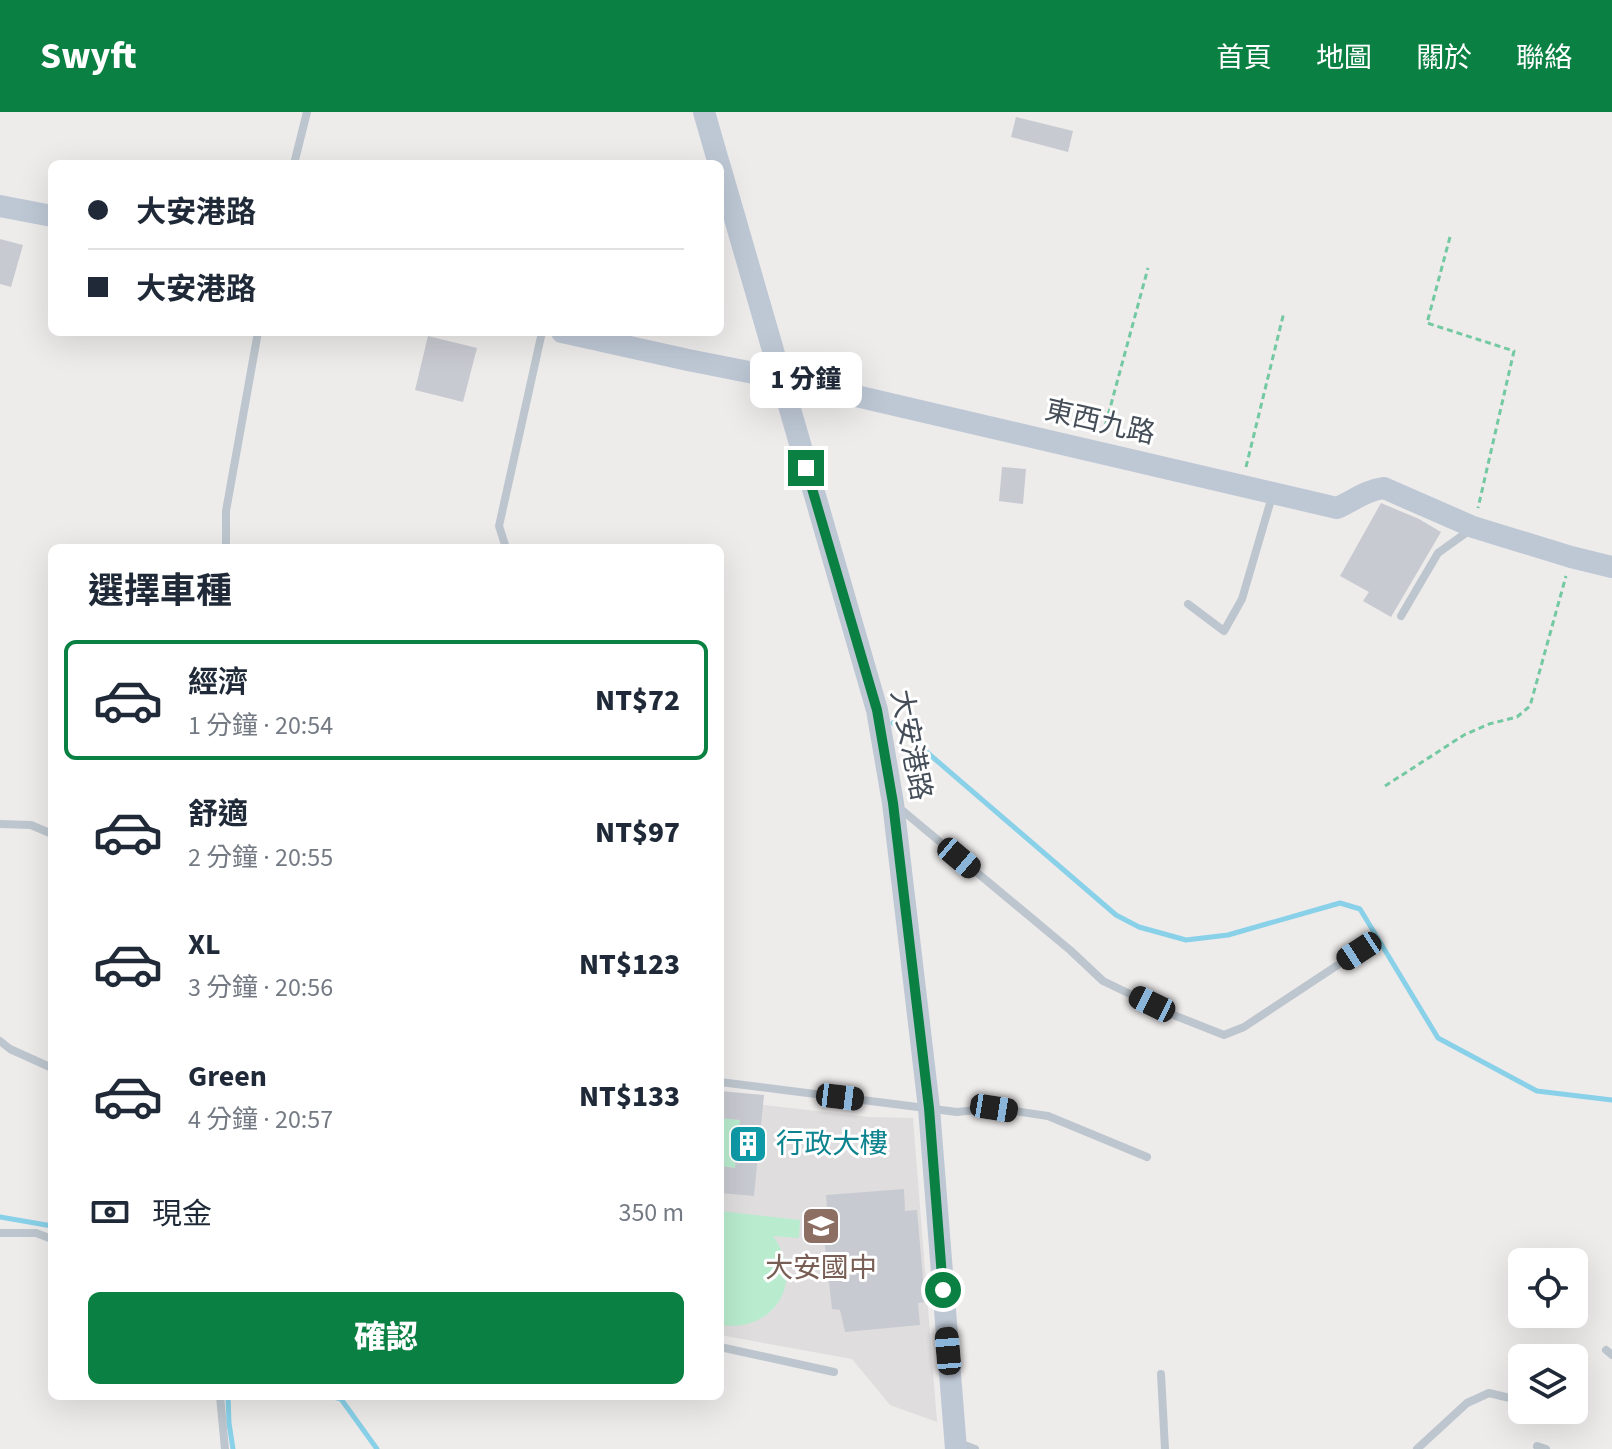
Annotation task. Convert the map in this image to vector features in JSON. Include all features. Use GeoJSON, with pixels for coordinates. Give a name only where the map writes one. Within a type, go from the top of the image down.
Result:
{"type":"FeatureCollection","features":[{"type":"Feature","properties":{"kind":"main road","name":"大安港路"},"geometry":{"type":"LineString","coordinates":[[704,112],[718,160]]}},
{"type":"Feature","properties":{"kind":"main road","name":"大安港路"},"geometry":{"type":"LineString","coordinates":[[724,180],[877,710],[893,803],[929,1108],[962,1447]]}},
{"type":"Feature","properties":{"kind":"main road"},"geometry":{"type":"LineString","coordinates":[[0,206],[48,215]]}},
{"type":"Feature","properties":{"kind":"main road","name":"東西九路"},"geometry":{"type":"LineString","coordinates":[[603,336],[633,339],[688,360],[779,378],[1337,508],[1371,489],[1384,488],[1473,527],[1612,567]]}},
{"type":"Feature","properties":{"kind":"lane"},"geometry":{"type":"LineString","coordinates":[[295,160],[307,112]]}},
{"type":"Feature","properties":{"kind":"lane"},"geometry":{"type":"LineString","coordinates":[[226,544],[226,511],[257,336]]}},
{"type":"Feature","properties":{"kind":"lane"},"geometry":{"type":"LineString","coordinates":[[505,544],[499,526],[541,336]]}},
{"type":"Feature","properties":{"kind":"lane"},"geometry":{"type":"LineString","coordinates":[[1188,604],[1224,631],[1242,599],[1273,493]]}},
{"type":"Feature","properties":{"kind":"lane"},"geometry":{"type":"LineString","coordinates":[[1401,616],[1438,553],[1473,527]]}},
{"type":"Feature","properties":{"kind":"lane"},"geometry":{"type":"LineString","coordinates":[[893,803],[1103,981],[1224,1035],[1244,1027],[1359,951]]}},
{"type":"Feature","properties":{"kind":"lane"},"geometry":{"type":"LineString","coordinates":[[0,824],[31,825],[48,832]]}},
{"type":"Feature","properties":{"kind":"lane"},"geometry":{"type":"LineString","coordinates":[[0,1041],[10,1049],[48,1066]]}},
{"type":"Feature","properties":{"kind":"lane"},"geometry":{"type":"LineString","coordinates":[[724,1082],[957,1112],[994,1108],[1048,1116],[1147,1157]]}},
{"type":"Feature","properties":{"kind":"lane"},"geometry":{"type":"LineString","coordinates":[[0,1233],[36,1233],[48,1238]]}},
{"type":"Feature","properties":{"kind":"lane"},"geometry":{"type":"LineString","coordinates":[[724,1348],[834,1372]]}},
{"type":"Feature","properties":{"kind":"lane"},"geometry":{"type":"LineString","coordinates":[[1161,1374],[1165,1449]]}},
{"type":"Feature","properties":{"kind":"lane"},"geometry":{"type":"LineString","coordinates":[[1417,1449],[1467,1403],[1489,1393],[1508,1398]]}},
{"type":"Feature","properties":{"kind":"lane"},"geometry":{"type":"LineString","coordinates":[[220,1400],[225,1449]]}},
{"type":"Feature","properties":{"kind":"path"},"geometry":{"type":"LineString","coordinates":[[1450,237],[1427,323],[1514,351],[1473,527]]}},
{"type":"Feature","properties":{"kind":"path"},"geometry":{"type":"LineString","coordinates":[[1097,453],[1148,268]]}},
{"type":"Feature","properties":{"kind":"path"},"geometry":{"type":"LineString","coordinates":[[1241,486],[1284,312]]}},
{"type":"Feature","properties":{"kind":"path"},"geometry":{"type":"LineString","coordinates":[[1385,786],[1464,735],[1517,717],[1530,706],[1571,557]]}},
{"type":"Feature","properties":{"kind":"shaded area","name":"大安國中"},"geometry":{"type":"Polygon","coordinates":[[[724,1100],[869,1117],[913,1118],[937,1422],[890,1405],[852,1359],[724,1336],[724,1100]]]}},
{"type":"Feature","properties":{"kind":"green space"},"geometry":{"type":"Polygon","coordinates":[[[724,1118],[740,1120],[735,1168],[724,1167],[724,1118]]]}},
{"type":"Feature","properties":{"kind":"green space"},"geometry":{"type":"Polygon","coordinates":[[[724,1211],[800,1220],[799,1238],[773,1236],[786,1270],[780,1300],[770,1312],[756,1321],[724,1325],[724,1211]]]}},
{"type":"Feature","properties":{"kind":"building"},"geometry":{"type":"Polygon","coordinates":[[[1016,117],[1073,131],[1068,152],[1011,137],[1016,117]]]}},
{"type":"Feature","properties":{"kind":"building"},"geometry":{"type":"Polygon","coordinates":[[[0,239],[23,245],[11,287],[0,284],[0,239]]]}},
{"type":"Feature","properties":{"kind":"building"},"geometry":{"type":"Polygon","coordinates":[[[428,336],[477,348],[463,402],[415,390],[428,336]]]}},
{"type":"Feature","properties":{"kind":"building"},"geometry":{"type":"Polygon","coordinates":[[[1002,467],[1026,469],[1023,504],[999,501],[1002,467]]]}},
{"type":"Feature","properties":{"kind":"building"},"geometry":{"type":"Polygon","coordinates":[[[1381,503],[1441,532],[1391,617],[1363,601],[1369,592],[1340,576],[1381,503]]]}},
{"type":"Feature","properties":{"kind":"building","name":"行政大樓"},"geometry":{"type":"Polygon","coordinates":[[[724,1091],[764,1095],[754,1196],[724,1193],[724,1167],[735,1168],[740,1120],[724,1118],[724,1091]]]}},
{"type":"Feature","properties":{"kind":"building"},"geometry":{"type":"Polygon","coordinates":[[[904,1189],[905,1211],[917,1210],[925,1302],[918,1303],[920,1325],[845,1332],[840,1310],[832,1309],[822,1220],[828,1218],[826,1195],[904,1189]]]}},
{"type":"Feature","properties":{"kind":"waterway"},"geometry":{"type":"LineString","coordinates":[[893,723],[1116,915],[1139,927],[1186,940],[1228,935],[1340,903],[1360,909],[1438,1038],[1537,1091],[1612,1100]]}},
{"type":"Feature","properties":{"kind":"waterway"},"geometry":{"type":"LineString","coordinates":[[0,1217],[48,1225]]}},
{"type":"Feature","properties":{"kind":"waterway"},"geometry":{"type":"LineString","coordinates":[[228,1400],[233,1449]]}},
{"type":"Feature","properties":{"kind":"waterway"},"geometry":{"type":"LineString","coordinates":[[342,1400],[377,1449]]}},
{"type":"Feature","properties":{"kind":"place","name":"行政大樓"},"geometry":{"type":"Point","coordinates":[748,1144]}},
{"type":"Feature","properties":{"kind":"place","name":"大安國中"},"geometry":{"type":"Point","coordinates":[821,1226]}},
{"type":"Feature","properties":{"kind":"route"},"geometry":{"type":"LineString","coordinates":[[806,468],[877,710],[893,803],[929,1108],[943,1290]]}}]}
